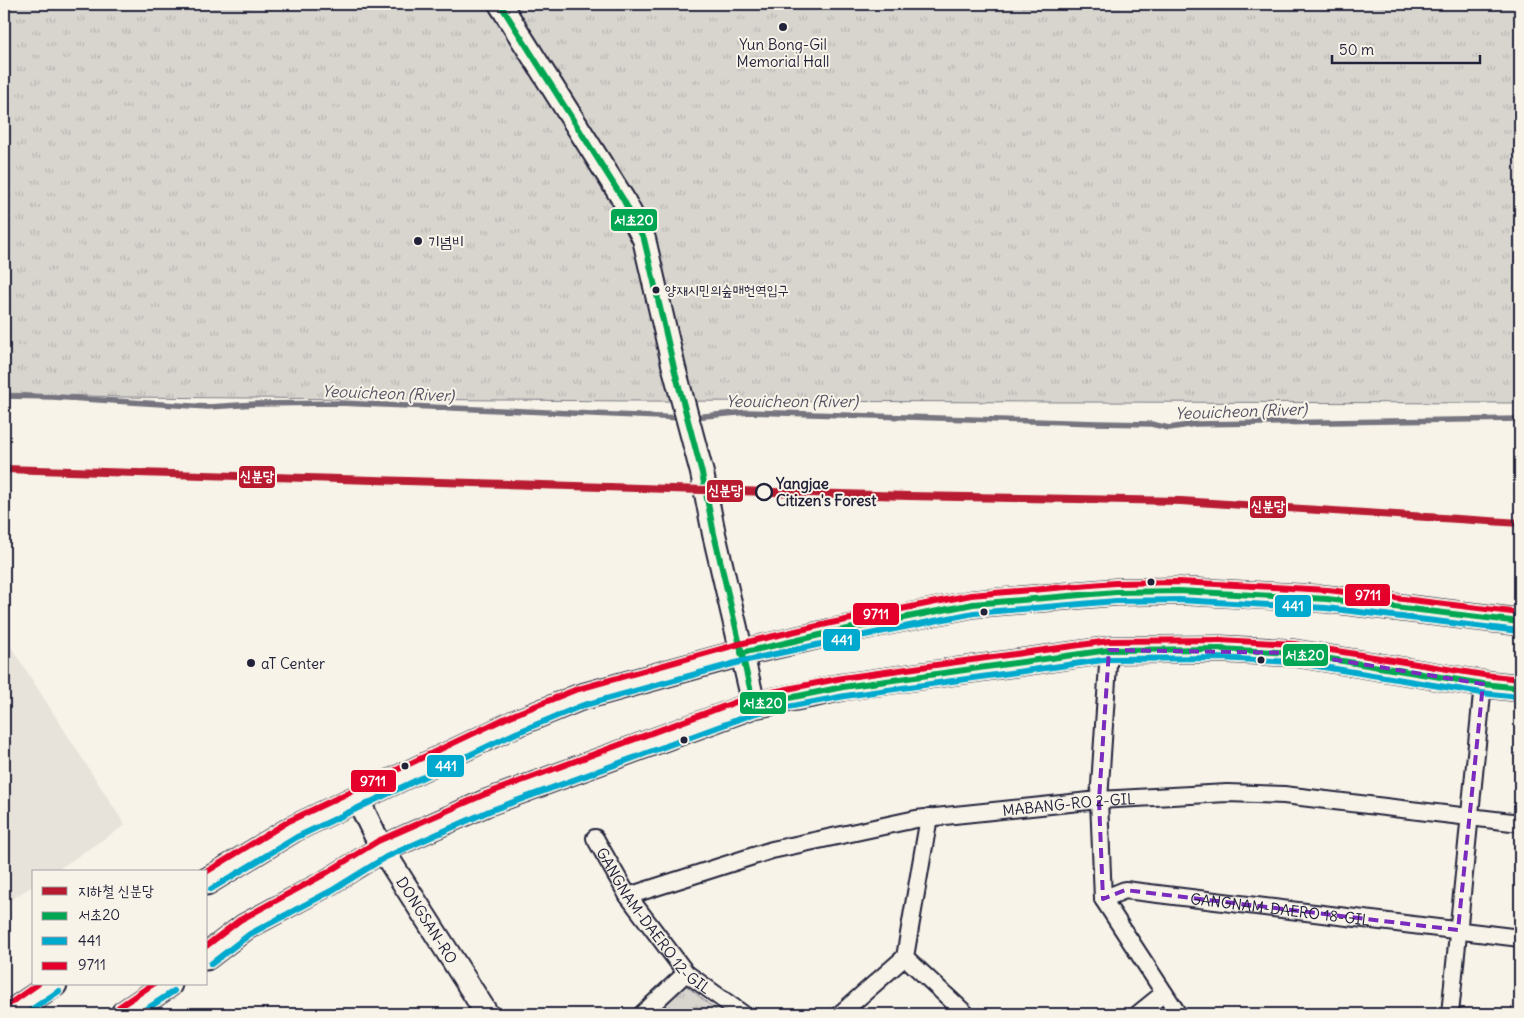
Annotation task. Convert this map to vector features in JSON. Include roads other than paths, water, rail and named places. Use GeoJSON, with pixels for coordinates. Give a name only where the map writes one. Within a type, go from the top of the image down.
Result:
{"type":"FeatureCollection","features":[{"type":"Feature","properties":{"kind":"main road"},"geometry":{"type":"LineString","coordinates":[[500,4],[623,199],[644,239],[674,368],[702,473],[754,705]]}},
{"type":"Feature","properties":{"kind":"main road"},"geometry":{"type":"LineString","coordinates":[[208,881],[293,829],[512,725],[578,698],[741,653],[842,630],[973,604],[1116,592],[1179,591],[1327,599],[1520,622]]}},
{"type":"Feature","properties":{"kind":"main road"},"geometry":{"type":"LineString","coordinates":[[208,955],[245,927],[326,883],[382,849],[486,804],[754,705],[843,686],[1109,650],[1220,649],[1294,654],[1483,684],[1520,688]]}},
{"type":"Feature","properties":{"kind":"main road","name":"DONGSAN-RO"},"geometry":{"type":"LineString","coordinates":[[356,798],[382,849],[487,1014]]}},
{"type":"Feature","properties":{"kind":"main road"},"geometry":{"type":"LineString","coordinates":[[10,1014],[51,986]]}},
{"type":"Feature","properties":{"kind":"main road"},"geometry":{"type":"LineString","coordinates":[[124,1014],[166,986]]}},
{"type":"Feature","properties":{"kind":"street"},"geometry":{"type":"LineString","coordinates":[[1109,650],[1099,800],[1103,899],[1178,1014]]}},
{"type":"Feature","properties":{"kind":"street"},"geometry":{"type":"LineString","coordinates":[[1450,1014],[1483,684]]}},
{"type":"Feature","properties":{"kind":"street","name":"MABANG-RO 2-GIL"},"geometry":{"type":"LineString","coordinates":[[628,896],[772,850],[929,817],[1099,800],[1227,793],[1284,794],[1520,823]]}},
{"type":"Feature","properties":{"kind":"street"},"geometry":{"type":"LineString","coordinates":[[840,1014],[905,957],[929,817]]}},
{"type":"Feature","properties":{"kind":"street","name":"GANGNAM-DAERO 12-GIL"},"geometry":{"type":"LineString","coordinates":[[595,838],[628,896],[686,974],[743,1014]]}},
{"type":"Feature","properties":{"kind":"street","name":"GANGNAM-DAERO 18-GIL"},"geometry":{"type":"LineString","coordinates":[[1103,899],[1125,890],[1520,938]]}},
{"type":"Feature","properties":{"kind":"street"},"geometry":{"type":"LineString","coordinates":[[905,957],[966,1014]]}},
{"type":"Feature","properties":{"kind":"street"},"geometry":{"type":"LineString","coordinates":[[642,1014],[686,974]]}},
{"type":"Feature","properties":{"kind":"street"},"geometry":{"type":"LineString","coordinates":[[1138,1014],[1164,993]]}},
{"type":"Feature","properties":{"kind":"waterway","name":"Yeouicheon (River)"},"geometry":{"type":"LineString","coordinates":[[4,396],[53,397],[208,407],[256,404],[339,403],[683,418]]}},
{"type":"Feature","properties":{"kind":"waterway","name":"Yeouicheon (River)"},"geometry":{"type":"LineString","coordinates":[[693,417],[749,412],[1151,424],[1169,428],[1196,424],[1520,419]]}},
{"type":"Feature","properties":{"kind":"metro line","name":"신분당"},"geometry":{"type":"LineString","coordinates":[[4,469],[908,496],[1181,501],[1520,523]]}},
{"type":"Feature","properties":{"kind":"place","name":"Yun Bong-Gil Memorial Hall"},"geometry":{"type":"Point","coordinates":[783,27]}},
{"type":"Feature","properties":{"kind":"place","name":"기념비"},"geometry":{"type":"Point","coordinates":[418,241]}},
{"type":"Feature","properties":{"kind":"place","name":"양재시민의숲매헌역입구"},"geometry":{"type":"Point","coordinates":[656,290]}},
{"type":"Feature","properties":{"kind":"place","name":"Yangjae Citizen's Forest"},"geometry":{"type":"Point","coordinates":[764,492]}},
{"type":"Feature","properties":{"kind":"place","name":"aT Center"},"geometry":{"type":"Point","coordinates":[251,663]}}]}
